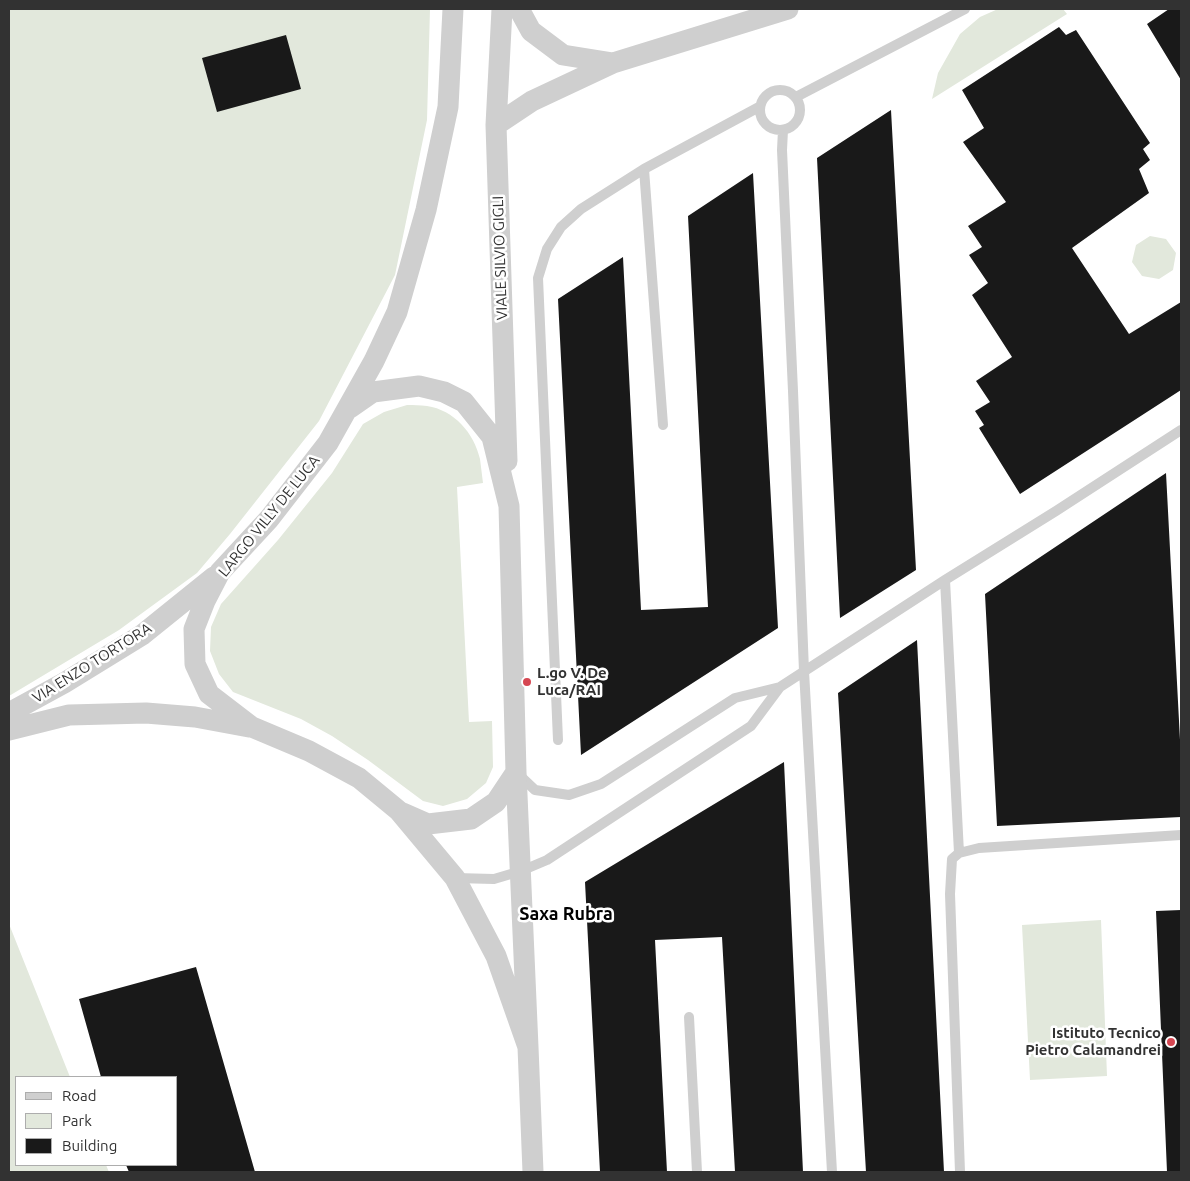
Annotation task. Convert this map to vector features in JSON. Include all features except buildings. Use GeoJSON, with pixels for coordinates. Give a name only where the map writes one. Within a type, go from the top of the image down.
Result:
{"type":"FeatureCollection","features":[{"type":"Feature","properties":{"kind":"street"},"geometry":{"type":"LineString","coordinates":[[346,411],[374,361],[397,312],[426,210],[448,107],[453,9]]}},
{"type":"Feature","properties":{"kind":"street","name":"VIALE SILVIO GIGLI"},"geometry":{"type":"LineString","coordinates":[[502,9],[496,125],[509,506]]}},
{"type":"Feature","properties":{"kind":"street"},"geometry":{"type":"LineString","coordinates":[[519,9],[531,31],[564,55],[613,63]]}},
{"type":"Feature","properties":{"kind":"street"},"geometry":{"type":"LineString","coordinates":[[496,125],[532,101],[613,63],[788,9]]}},
{"type":"Feature","properties":{"kind":"street","name":"LARGO VILLY DE LUCA"},"geometry":{"type":"LineString","coordinates":[[419,386],[444,392],[464,402],[492,437],[509,506],[516,772],[528,1046],[496,956],[455,878],[399,811],[359,778],[309,751],[252,727],[209,694],[195,664],[194,629],[220,572],[269,520],[328,443],[346,411],[373,392],[419,386]]}},
{"type":"Feature","properties":{"kind":"street","name":"VIA ENZO TORTORA"},"geometry":{"type":"LineString","coordinates":[[9,713],[64,683],[142,635],[220,572]]}},
{"type":"Feature","properties":{"kind":"street","name":"VIA ENZO TORTORA"},"geometry":{"type":"LineString","coordinates":[[9,730],[69,715],[146,713],[195,717],[252,727]]}},
{"type":"Feature","properties":{"kind":"street","name":"LARGO VILLY DE LUCA"},"geometry":{"type":"LineString","coordinates":[[399,811],[428,824],[471,819],[496,802],[516,772]]}},
{"type":"Feature","properties":{"kind":"street"},"geometry":{"type":"LineString","coordinates":[[528,1046],[533,1172]]}},
{"type":"Feature","properties":{"kind":"lane"},"geometry":{"type":"LineString","coordinates":[[796,97],[965,9]]}},
{"type":"Feature","properties":{"kind":"lane"},"geometry":{"type":"LineString","coordinates":[[777,89],[791,92],[799,103],[799,117],[790,128],[777,130],[765,125],[759,114],[759,107],[765,95],[777,89]]}},
{"type":"Feature","properties":{"kind":"lane"},"geometry":{"type":"LineString","coordinates":[[558,740],[538,278],[547,249],[561,228],[581,209],[644,169],[759,107]]}},
{"type":"Feature","properties":{"kind":"lane"},"geometry":{"type":"LineString","coordinates":[[784,130],[782,150],[804,671],[832,1172]]}},
{"type":"Feature","properties":{"kind":"lane"},"geometry":{"type":"LineString","coordinates":[[644,169],[663,425]]}},
{"type":"Feature","properties":{"kind":"lane"},"geometry":{"type":"LineString","coordinates":[[455,878],[494,879],[521,871],[547,860],[751,726],[780,687],[1181,430]]}},
{"type":"Feature","properties":{"kind":"lane"},"geometry":{"type":"LineString","coordinates":[[945,580],[959,853]]}},
{"type":"Feature","properties":{"kind":"lane"},"geometry":{"type":"LineString","coordinates":[[516,772],[536,790],[569,795],[601,784],[735,698],[780,687]]}},
{"type":"Feature","properties":{"kind":"lane"},"geometry":{"type":"LineString","coordinates":[[960,1172],[950,894],[952,859],[959,853],[979,848],[1181,835]]}},
{"type":"Feature","properties":{"kind":"lane"},"geometry":{"type":"LineString","coordinates":[[688,1018],[697,1172]]}},
{"type":"Feature","properties":{"kind":"green space"},"geometry":{"type":"Polygon","coordinates":[[[9,9],[430,9],[427,120],[395,275],[319,421],[197,573],[119,630],[9,696],[9,9]]]}},
{"type":"Feature","properties":{"kind":"green space"},"geometry":{"type":"Polygon","coordinates":[[[998,9],[1063,9],[1067,14],[932,99],[938,73],[960,34],[980,17],[998,9]]]}},
{"type":"Feature","properties":{"kind":"green space"},"geometry":{"type":"Polygon","coordinates":[[[1150,236],[1166,239],[1176,253],[1173,270],[1159,279],[1142,276],[1132,262],[1136,245],[1150,236]]]}},
{"type":"Feature","properties":{"kind":"green space"},"geometry":{"type":"Polygon","coordinates":[[[407,405],[437,408],[446,412],[461,424],[468,432],[477,449],[483,483],[457,487],[469,722],[492,721],[493,767],[486,783],[467,799],[443,806],[423,801],[368,760],[332,736],[301,719],[233,692],[219,674],[210,651],[211,627],[221,604],[278,540],[332,473],[363,424],[384,412],[407,405]]]}},
{"type":"Feature","properties":{"kind":"green space"},"geometry":{"type":"Polygon","coordinates":[[[1101,920],[1107,1076],[1030,1080],[1022,925],[1101,920]]]}},
{"type":"Feature","properties":{"kind":"green space"},"geometry":{"type":"Polygon","coordinates":[[[9,924],[70,1076],[15,1076],[15,1166],[106,1166],[109,1172],[9,1172],[9,924]]]}},
{"type":"Feature","properties":{"kind":"place","name":"L.go V. De Luca/RAI"},"geometry":{"type":"Point","coordinates":[527,682]}},
{"type":"Feature","properties":{"kind":"place","name":"Istituto Tecnico Pietro Calamandrei"},"geometry":{"type":"Point","coordinates":[1171,1042]}},
{"type":"Feature","properties":{"kind":"district","name":"Saxa Rubra"},"geometry":{"type":"Point","coordinates":[566,914]}}]}
